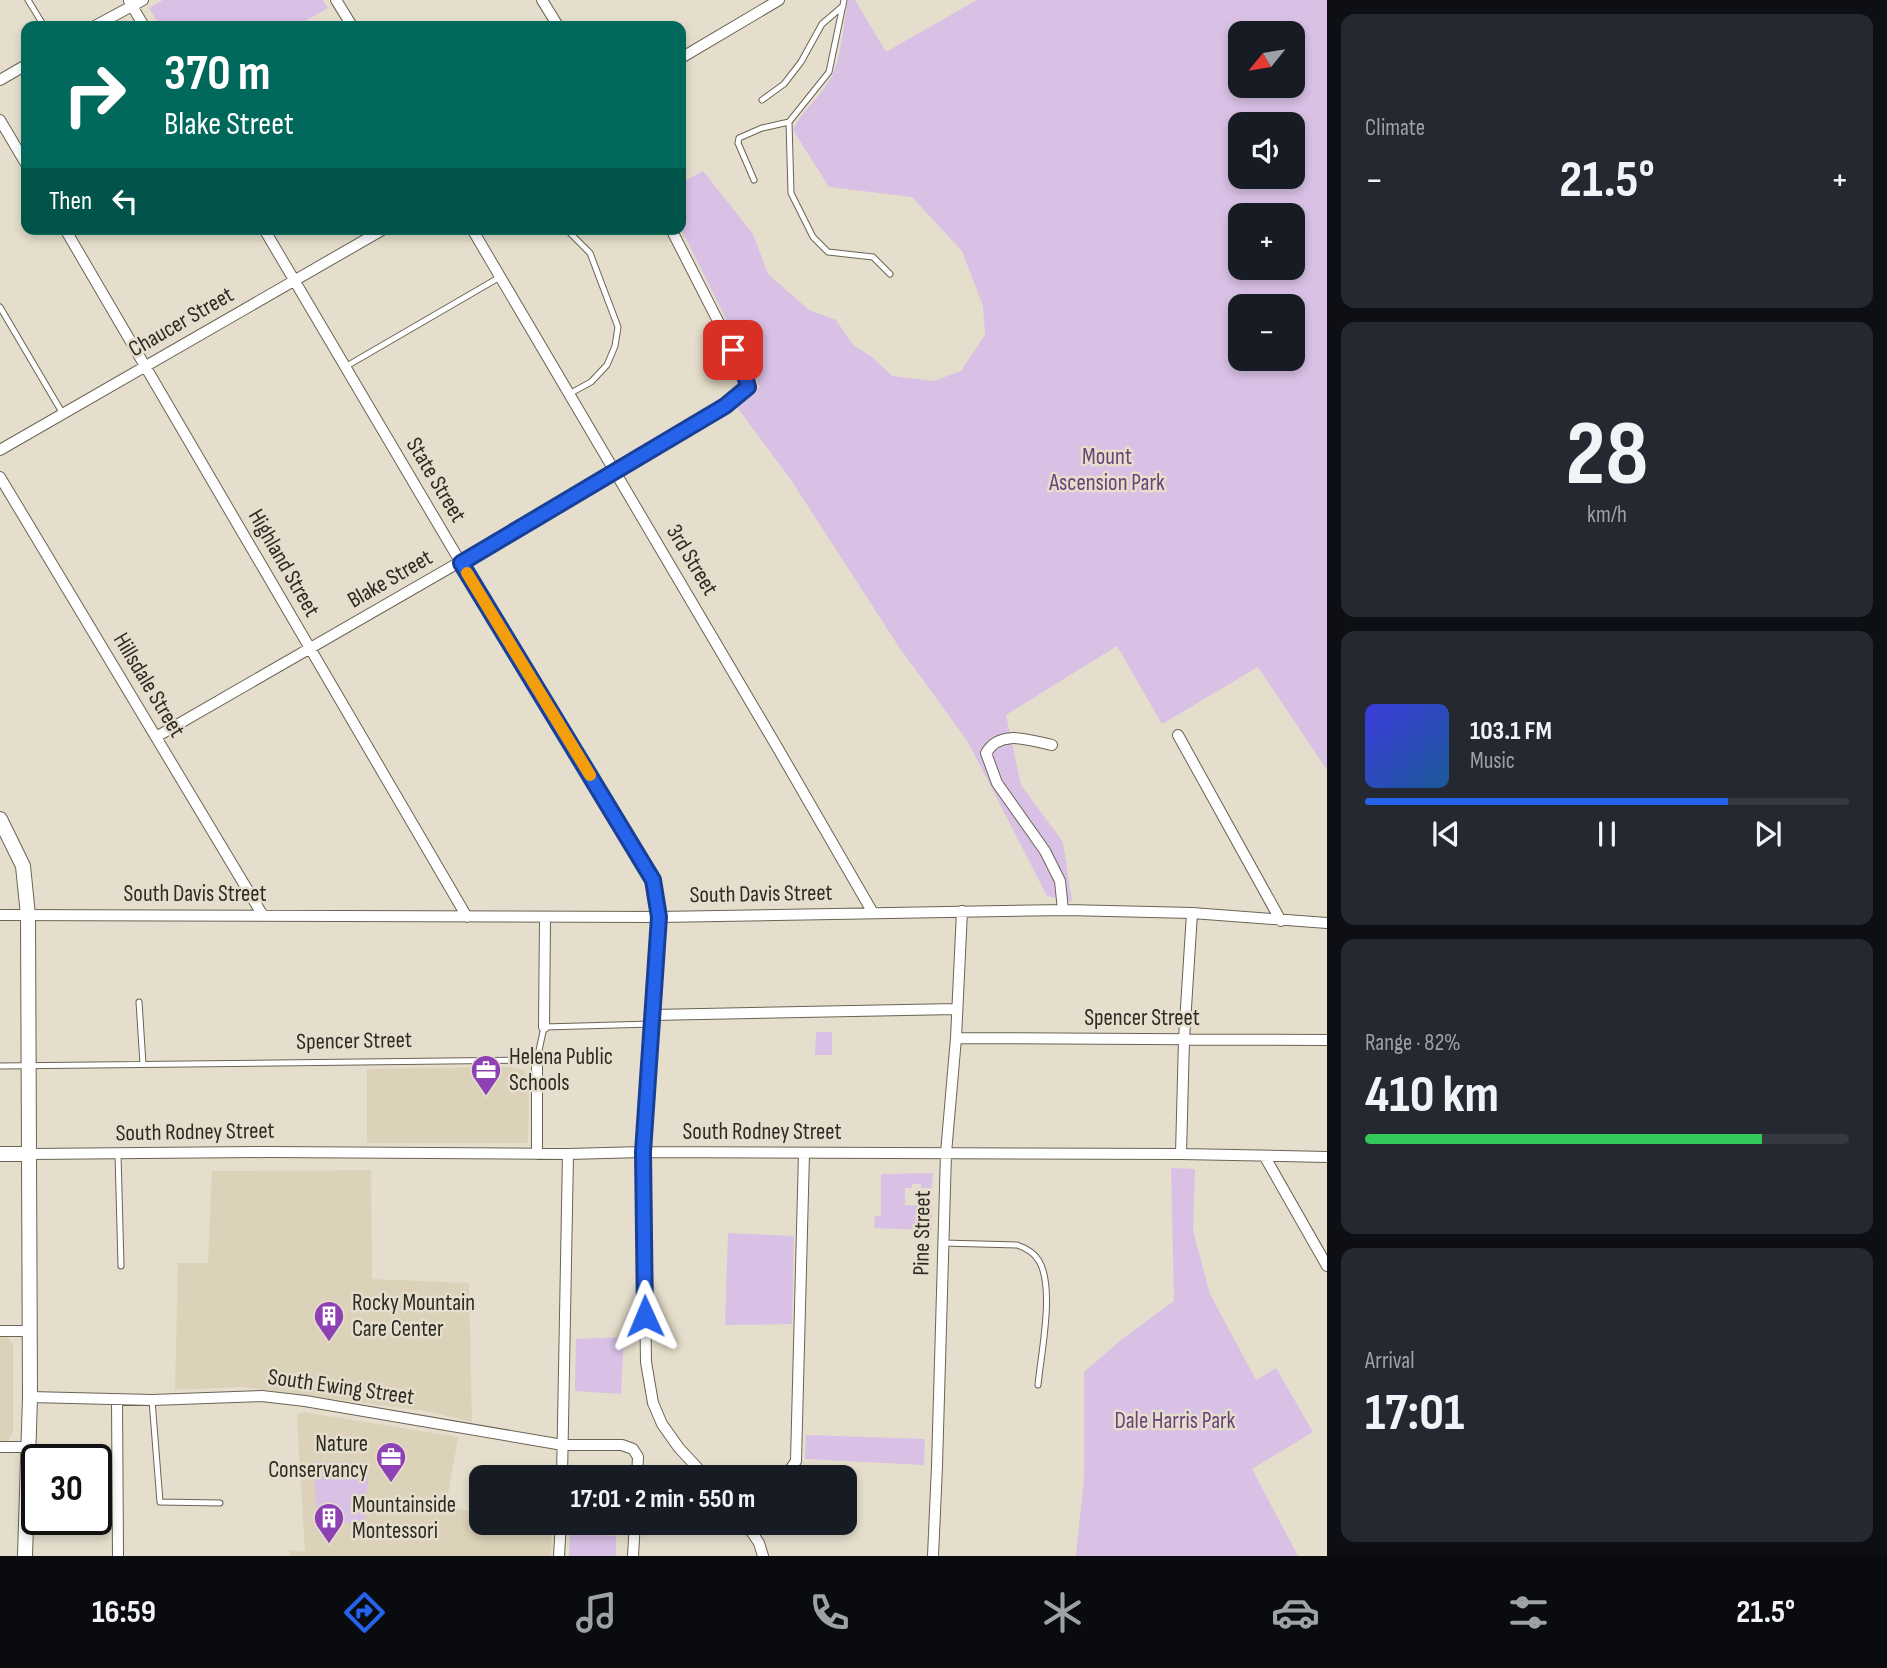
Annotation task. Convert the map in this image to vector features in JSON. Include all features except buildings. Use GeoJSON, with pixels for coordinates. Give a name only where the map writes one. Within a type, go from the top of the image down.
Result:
{"type":"FeatureCollection","features":[{"type":"Feature","properties":{"kind":"street"},"geometry":{"type":"LineString","coordinates":[[103,21],[130,3],[143,0]]}},
{"type":"Feature","properties":{"kind":"street"},"geometry":{"type":"LineString","coordinates":[[336,0],[349,21]]}},
{"type":"Feature","properties":{"kind":"street"},"geometry":{"type":"LineString","coordinates":[[542,0],[555,21]]}},
{"type":"Feature","properties":{"kind":"street"},"geometry":{"type":"LineString","coordinates":[[752,0],[760,12]]}},
{"type":"Feature","properties":{"kind":"street"},"geometry":{"type":"LineString","coordinates":[[686,55],[779,0]]}},
{"type":"Feature","properties":{"kind":"street"},"geometry":{"type":"LineString","coordinates":[[130,3],[141,21]]}},
{"type":"Feature","properties":{"kind":"street"},"geometry":{"type":"LineString","coordinates":[[0,80],[21,68]]}},
{"type":"Feature","properties":{"kind":"street"},"geometry":{"type":"LineString","coordinates":[[0,120],[21,156]]}},
{"type":"Feature","properties":{"kind":"street","name":"Highland Street"},"geometry":{"type":"LineString","coordinates":[[69,235],[467,917]]}},
{"type":"Feature","properties":{"kind":"street","name":"State Street"},"geometry":{"type":"LineString","coordinates":[[268,235],[461,563],[653,880],[659,917],[643,1152],[646,1362],[653,1403],[662,1424],[695,1465]]}},
{"type":"Feature","properties":{"kind":"street","name":"Chaucer Street"},"geometry":{"type":"LineString","coordinates":[[0,450],[373,235]]}},
{"type":"Feature","properties":{"kind":"street","name":"3rd Street"},"geometry":{"type":"LineString","coordinates":[[476,235],[873,913]]}},
{"type":"Feature","properties":{"kind":"street","name":"Blake Street"},"geometry":{"type":"LineString","coordinates":[[156,737],[616,472],[725,406],[748,387],[744,372],[674,235]]}},
{"type":"Feature","properties":{"kind":"street","name":"Hillsdale Street"},"geometry":{"type":"LineString","coordinates":[[0,477],[262,914]]}},
{"type":"Feature","properties":{"kind":"street"},"geometry":{"type":"LineString","coordinates":[[1178,735],[1281,920]]}},
{"type":"Feature","properties":{"kind":"street"},"geometry":{"type":"LineString","coordinates":[[1052,745],[1016,737],[1000,739],[991,745],[986,753],[997,783],[1045,851],[1060,881],[1063,910]]}},
{"type":"Feature","properties":{"kind":"street"},"geometry":{"type":"LineString","coordinates":[[0,819],[23,866],[28,915],[29,1444]]}},
{"type":"Feature","properties":{"kind":"street","name":"South Davis Street"},"geometry":{"type":"LineString","coordinates":[[0,915],[659,917],[1063,910],[1192,913],[1327,923]]}},
{"type":"Feature","properties":{"kind":"street","name":"Pine Street"},"geometry":{"type":"LineString","coordinates":[[933,1556],[946,1153],[956,1038],[962,911]]}},
{"type":"Feature","properties":{"kind":"street"},"geometry":{"type":"LineString","coordinates":[[1181,1154],[1184,1039],[1192,913]]}},
{"type":"Feature","properties":{"kind":"street"},"geometry":{"type":"LineString","coordinates":[[544,1027],[545,917]]}},
{"type":"Feature","properties":{"kind":"street"},"geometry":{"type":"LineString","coordinates":[[652,1020],[956,1009]]}},
{"type":"Feature","properties":{"kind":"street","name":"Spencer Street"},"geometry":{"type":"LineString","coordinates":[[956,1038],[1327,1040]]}},
{"type":"Feature","properties":{"kind":"street"},"geometry":{"type":"LineString","coordinates":[[537,1060],[537,1154]]}},
{"type":"Feature","properties":{"kind":"street","name":"South Rodney Street"},"geometry":{"type":"LineString","coordinates":[[29,1154],[643,1152],[1327,1157]]}},
{"type":"Feature","properties":{"kind":"street"},"geometry":{"type":"LineString","coordinates":[[793,1465],[796,1461],[804,1153]]}},
{"type":"Feature","properties":{"kind":"street"},"geometry":{"type":"LineString","coordinates":[[0,1154],[29,1154]]}},
{"type":"Feature","properties":{"kind":"street"},"geometry":{"type":"LineString","coordinates":[[562,1465],[568,1154]]}},
{"type":"Feature","properties":{"kind":"street"},"geometry":{"type":"LineString","coordinates":[[1265,1157],[1327,1266]]}},
{"type":"Feature","properties":{"kind":"street"},"geometry":{"type":"LineString","coordinates":[[0,1331],[29,1331]]}},
{"type":"Feature","properties":{"kind":"street","name":"South Ewing Street"},"geometry":{"type":"LineString","coordinates":[[30,1397],[152,1400],[262,1396],[563,1445],[622,1445],[633,1449],[638,1457],[638,1465]]}},
{"type":"Feature","properties":{"kind":"street"},"geometry":{"type":"LineString","coordinates":[[117,1399],[118,1556]]}},
{"type":"Feature","properties":{"kind":"street"},"geometry":{"type":"LineString","coordinates":[[0,1447],[21,1447]]}},
{"type":"Feature","properties":{"kind":"street"},"geometry":{"type":"LineString","coordinates":[[25,1556],[26,1535]]}},
{"type":"Feature","properties":{"kind":"street"},"geometry":{"type":"LineString","coordinates":[[559,1556],[560,1535]]}},
{"type":"Feature","properties":{"kind":"street"},"geometry":{"type":"LineString","coordinates":[[633,1556],[634,1535]]}},
{"type":"Feature","properties":{"kind":"street"},"geometry":{"type":"LineString","coordinates":[[754,1535],[763,1556]]}},
{"type":"Feature","properties":{"kind":"lane"},"geometry":{"type":"LineString","coordinates":[[28,0],[41,21]]}},
{"type":"Feature","properties":{"kind":"lane"},"geometry":{"type":"LineString","coordinates":[[762,100],[784,84],[801,62],[821,24],[844,3]]}},
{"type":"Feature","properties":{"kind":"lane"},"geometry":{"type":"LineString","coordinates":[[754,180],[738,144],[739,138],[762,128],[789,122],[829,72],[844,3]]}},
{"type":"Feature","properties":{"kind":"lane"},"geometry":{"type":"LineString","coordinates":[[789,122],[791,193],[813,237],[828,252],[873,257],[890,274]]}},
{"type":"Feature","properties":{"kind":"lane"},"geometry":{"type":"LineString","coordinates":[[569,394],[591,382],[607,365],[615,346],[618,327],[590,253],[572,235]]}},
{"type":"Feature","properties":{"kind":"lane"},"geometry":{"type":"LineString","coordinates":[[345,367],[500,277]]}},
{"type":"Feature","properties":{"kind":"lane"},"geometry":{"type":"LineString","coordinates":[[0,307],[63,414]]}},
{"type":"Feature","properties":{"kind":"lane"},"geometry":{"type":"LineString","coordinates":[[139,1002],[143,1064]]}},
{"type":"Feature","properties":{"kind":"lane"},"geometry":{"type":"LineString","coordinates":[[537,1060],[544,1027],[652,1020]]}},
{"type":"Feature","properties":{"kind":"lane","name":"Spencer Street"},"geometry":{"type":"LineString","coordinates":[[0,1066],[537,1060]]}},
{"type":"Feature","properties":{"kind":"lane"},"geometry":{"type":"LineString","coordinates":[[118,1154],[121,1266]]}},
{"type":"Feature","properties":{"kind":"lane"},"geometry":{"type":"LineString","coordinates":[[943,1243],[1017,1245],[1029,1250],[1039,1261],[1047,1301],[1038,1385]]}},
{"type":"Feature","properties":{"kind":"lane"},"geometry":{"type":"LineString","coordinates":[[152,1400],[160,1502],[220,1503]]}},
{"type":"Feature","properties":{"kind":"shaded area"},"geometry":{"type":"Polygon","coordinates":[[[508,1067],[524,1070],[529,1079],[528,1143],[367,1143],[367,1069],[508,1067]]]}},
{"type":"Feature","properties":{"kind":"shaded area"},"geometry":{"type":"Polygon","coordinates":[[[371,1170],[372,1279],[469,1283],[472,1422],[426,1411],[242,1387],[175,1390],[178,1263],[208,1263],[212,1171],[371,1170]]]}},
{"type":"Feature","properties":{"kind":"shaded area"},"geometry":{"type":"Polygon","coordinates":[[[0,1337],[9,1338],[13,1344],[13,1432],[8,1441],[0,1442],[0,1337]]]}},
{"type":"Feature","properties":{"kind":"shaded area"},"geometry":{"type":"Polygon","coordinates":[[[303,1412],[458,1437],[446,1506],[469,1511],[469,1535],[552,1535],[551,1556],[289,1556],[289,1550],[305,1552],[298,1414],[303,1412]]]}},
{"type":"Feature","properties":{"kind":"green space"},"geometry":{"type":"Polygon","coordinates":[[[163,0],[323,0],[328,8],[306,21],[157,21],[149,8],[163,0]]]}},
{"type":"Feature","properties":{"kind":"green space","name":"Mount Ascension Park"},"geometry":{"type":"Polygon","coordinates":[[[848,0],[855,0],[886,52],[977,0],[1327,0],[1327,770],[1258,667],[1162,724],[1117,646],[1006,715],[1021,785],[1063,842],[1072,901],[1047,896],[968,742],[899,647],[791,480],[736,406],[760,387],[684,235],[686,180],[703,171],[753,234],[768,274],[809,310],[836,320],[853,345],[872,357],[892,376],[934,381],[961,371],[985,335],[983,306],[962,251],[912,197],[829,187],[793,130],[825,87],[837,63],[848,0]]]}},
{"type":"Feature","properties":{"kind":"green space"},"geometry":{"type":"Polygon","coordinates":[[[816,1032],[832,1032],[832,1055],[815,1055],[816,1032]]]}},
{"type":"Feature","properties":{"kind":"green space","name":"Dale Harris Park"},"geometry":{"type":"Polygon","coordinates":[[[1171,1168],[1195,1169],[1193,1231],[1210,1294],[1256,1380],[1276,1368],[1313,1432],[1252,1469],[1298,1556],[1076,1556],[1084,1479],[1084,1372],[1122,1339],[1174,1301],[1171,1168]]]}},
{"type":"Feature","properties":{"kind":"green space"},"geometry":{"type":"Polygon","coordinates":[[[933,1173],[932,1188],[921,1188],[921,1184],[912,1184],[912,1188],[905,1188],[905,1205],[932,1206],[932,1230],[874,1228],[875,1216],[881,1216],[881,1174],[933,1173]]]}},
{"type":"Feature","properties":{"kind":"green space"},"geometry":{"type":"Polygon","coordinates":[[[728,1233],[794,1236],[792,1324],[725,1325],[728,1233]]]}},
{"type":"Feature","properties":{"kind":"green space"},"geometry":{"type":"Polygon","coordinates":[[[624,1337],[621,1394],[575,1391],[576,1339],[624,1337]]]}},
{"type":"Feature","properties":{"kind":"green space"},"geometry":{"type":"Polygon","coordinates":[[[806,1435],[925,1439],[924,1465],[805,1459],[806,1435]]]}},
{"type":"Feature","properties":{"kind":"green space"},"geometry":{"type":"Polygon","coordinates":[[[314,1462],[369,1463],[365,1525],[322,1523],[321,1509],[316,1508],[314,1462]]]}},
{"type":"Feature","properties":{"kind":"green space"},"geometry":{"type":"Polygon","coordinates":[[[570,1535],[616,1536],[616,1556],[569,1556],[570,1535]]]}},
{"type":"Feature","properties":{"kind":"slow traffic"},"geometry":{"type":"LineString","coordinates":[[467,573],[590,775]]}},
{"type":"Feature","properties":{"kind":"place","name":"Helena Public Schools"},"geometry":{"type":"Point","coordinates":[486,1097]}},
{"type":"Feature","properties":{"kind":"place","name":"Rocky Mountain Care Center"},"geometry":{"type":"Point","coordinates":[329,1343]}},
{"type":"Feature","properties":{"kind":"place","name":"Nature Conservancy"},"geometry":{"type":"Point","coordinates":[391,1484]}},
{"type":"Feature","properties":{"kind":"place","name":"Mountainside Montessori"},"geometry":{"type":"Point","coordinates":[329,1545]}},
{"type":"Feature","properties":{"kind":"route"},"geometry":{"type":"LineString","coordinates":[[645,1316],[643,1152],[659,917],[653,880],[461,563],[725,406],[748,387],[733,350]]}}]}
